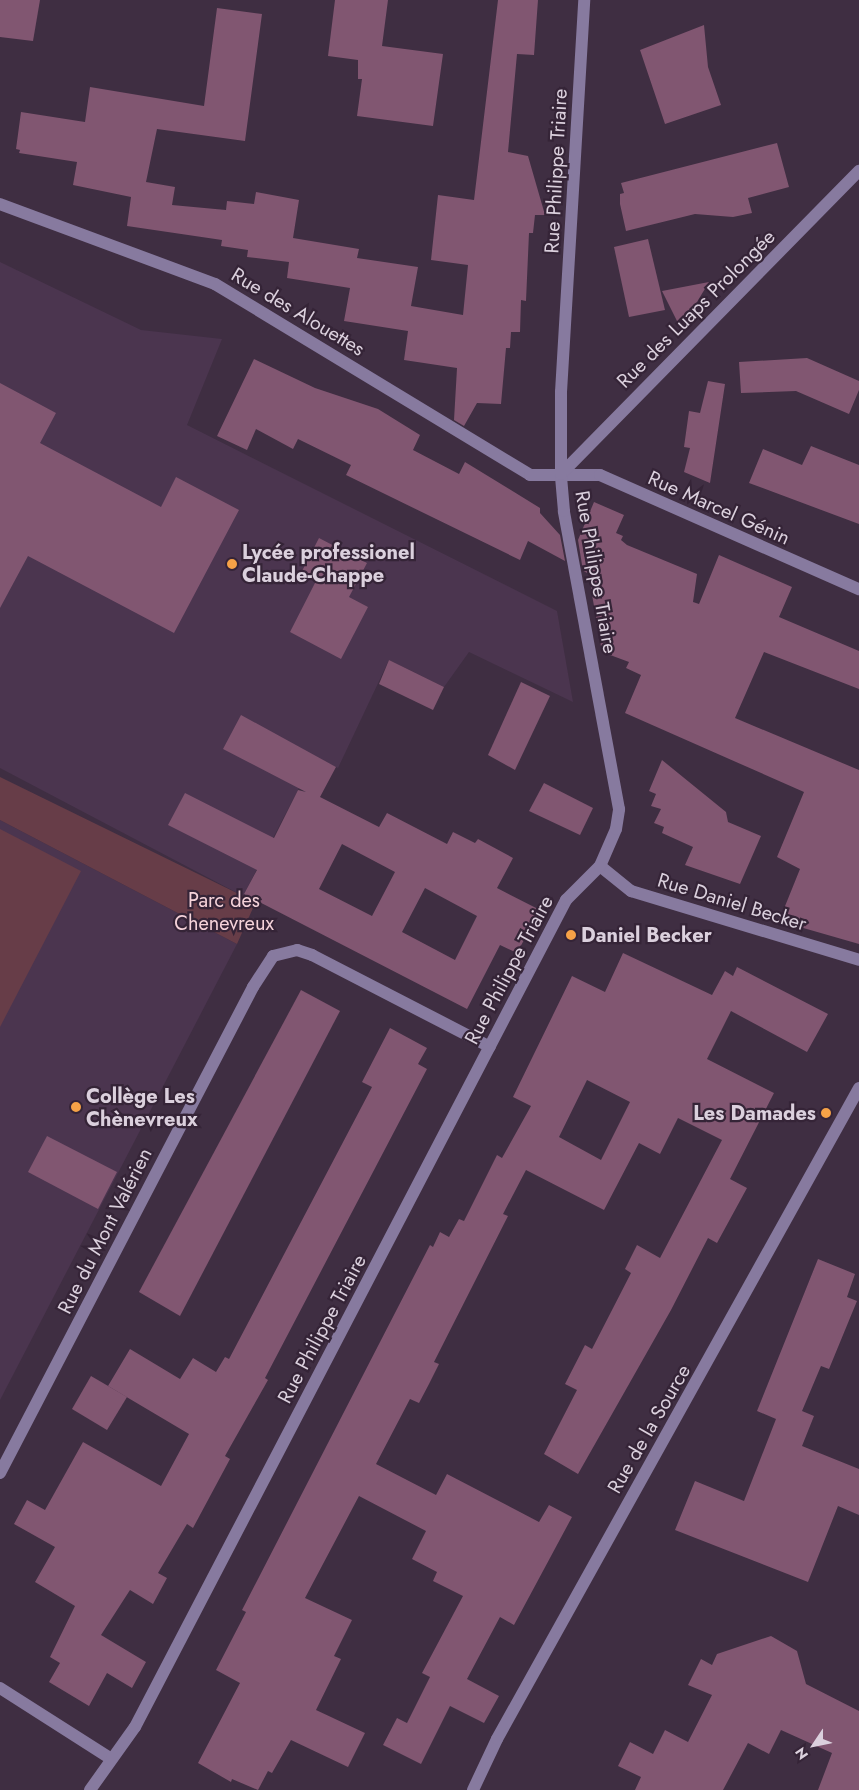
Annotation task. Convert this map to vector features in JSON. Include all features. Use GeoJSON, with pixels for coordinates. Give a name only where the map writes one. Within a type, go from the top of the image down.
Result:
{"type":"FeatureCollection","features":[{"type":"Feature","properties":{"kind":"street","name":"Rue Philippe Triaire"},"geometry":{"type":"LineString","coordinates":[[90,1790],[110,1758],[135,1727],[566,900],[600,866],[616,829],[619,809],[564,511],[561,474],[561,392],[584,0]]}},
{"type":"Feature","properties":{"kind":"street","name":"Rue des Luaps Prolongée"},"geometry":{"type":"LineString","coordinates":[[561,474],[859,170]]}},
{"type":"Feature","properties":{"kind":"street","name":"Rue des Alouettes"},"geometry":{"type":"LineString","coordinates":[[0,204],[216,284],[530,474],[561,474]]}},
{"type":"Feature","properties":{"kind":"street","name":"Rue Marcel Génin"},"geometry":{"type":"LineString","coordinates":[[561,474],[600,475],[859,590]]}},
{"type":"Feature","properties":{"kind":"street","name":"Rue Daniel Becker"},"geometry":{"type":"LineString","coordinates":[[600,866],[631,891],[859,960]]}},
{"type":"Feature","properties":{"kind":"street","name":"Rue du Mont Valérien"},"geometry":{"type":"LineString","coordinates":[[0,1473],[253,987],[273,956],[297,950],[312,955],[490,1047]]}},
{"type":"Feature","properties":{"kind":"street","name":"Rue de la Source"},"geometry":{"type":"LineString","coordinates":[[473,1790],[497,1739],[859,1088]]}},
{"type":"Feature","properties":{"kind":"street"},"geometry":{"type":"LineString","coordinates":[[0,1688],[110,1758]]}},
{"type":"Feature","properties":{"kind":"shaded area","name":"Lycée professionel Claude-Chappe"},"geometry":{"type":"Polygon","coordinates":[[[0,262],[141,330],[222,339],[187,425],[557,611],[573,702],[469,652],[444,687],[389,660],[338,768],[315,757],[243,896],[0,768],[0,262]]]}},
{"type":"Feature","properties":{"kind":"shaded area","name":"Collège Les Chènevreux"},"geometry":{"type":"Polygon","coordinates":[[[0,820],[237,944],[0,1400],[0,820]]]}},
{"type":"Feature","properties":{"kind":"green space","name":"Parc des Chenevreux"},"geometry":{"type":"Polygon","coordinates":[[[0,777],[243,896],[257,899],[237,944],[0,820],[0,777]]]}},
{"type":"Feature","properties":{"kind":"green space"},"geometry":{"type":"Polygon","coordinates":[[[0,829],[81,871],[0,1027],[0,829]]]}},
{"type":"Feature","properties":{"kind":"building"},"geometry":{"type":"Polygon","coordinates":[[[0,0],[40,0],[33,41],[0,37],[0,0]]]}},
{"type":"Feature","properties":{"kind":"building"},"geometry":{"type":"Polygon","coordinates":[[[335,0],[388,0],[382,46],[443,54],[433,126],[357,116],[362,79],[358,79],[358,60],[328,56],[335,0]]]}},
{"type":"Feature","properties":{"kind":"building"},"geometry":{"type":"Polygon","coordinates":[[[498,0],[538,0],[534,55],[517,54],[508,152],[528,156],[545,215],[535,215],[533,233],[529,233],[526,301],[521,300],[520,332],[511,332],[510,348],[506,348],[501,404],[477,403],[464,426],[454,420],[457,368],[404,360],[408,331],[344,321],[350,288],[287,278],[289,262],[247,257],[248,250],[221,246],[222,240],[127,226],[131,197],[73,185],[77,162],[19,153],[20,150],[16,149],[21,112],[85,122],[90,87],[204,106],[217,8],[262,14],[245,141],[157,129],[146,182],[175,187],[172,205],[226,210],[227,201],[254,204],[256,192],[299,200],[293,238],[359,249],[357,258],[418,267],[411,306],[463,315],[468,265],[431,260],[438,195],[474,200],[498,0]]]}},
{"type":"Feature","properties":{"kind":"building"},"geometry":{"type":"Polygon","coordinates":[[[704,25],[708,67],[721,105],[665,124],[640,50],[704,25]]]}},
{"type":"Feature","properties":{"kind":"building"},"geometry":{"type":"Polygon","coordinates":[[[777,143],[789,187],[748,198],[752,213],[733,217],[695,214],[626,231],[620,204],[620,194],[624,193],[621,183],[777,143]]]}},
{"type":"Feature","properties":{"kind":"building"},"geometry":{"type":"Polygon","coordinates":[[[648,239],[665,310],[629,317],[614,247],[648,239]]]}},
{"type":"Feature","properties":{"kind":"building"},"geometry":{"type":"Polygon","coordinates":[[[709,282],[694,307],[678,323],[662,291],[709,282]]]}},
{"type":"Feature","properties":{"kind":"building"},"geometry":{"type":"Polygon","coordinates":[[[807,358],[859,381],[859,390],[849,414],[796,391],[741,393],[739,362],[807,358]]]}},
{"type":"Feature","properties":{"kind":"building"},"geometry":{"type":"Polygon","coordinates":[[[254,359],[315,388],[378,409],[420,435],[413,450],[459,474],[465,462],[540,508],[540,513],[560,535],[565,561],[528,541],[520,560],[346,475],[351,465],[298,439],[293,449],[256,429],[247,450],[217,436],[254,359]]]}},
{"type":"Feature","properties":{"kind":"building"},"geometry":{"type":"Polygon","coordinates":[[[708,381],[725,384],[710,483],[684,472],[690,448],[684,447],[689,411],[700,413],[708,381]]]}},
{"type":"Feature","properties":{"kind":"building"},"geometry":{"type":"Polygon","coordinates":[[[0,383],[56,413],[40,443],[161,507],[176,477],[239,510],[174,633],[28,556],[0,608],[0,383]]]}},
{"type":"Feature","properties":{"kind":"building"},"geometry":{"type":"Polygon","coordinates":[[[811,446],[859,465],[859,524],[749,483],[763,449],[802,465],[811,446]]]}},
{"type":"Feature","properties":{"kind":"building"},"geometry":{"type":"Polygon","coordinates":[[[594,502],[624,515],[616,533],[623,536],[621,540],[627,545],[697,574],[693,602],[699,604],[719,555],[792,587],[779,617],[859,651],[859,689],[764,652],[735,718],[859,770],[859,944],[779,921],[800,869],[777,857],[804,792],[625,713],[641,675],[626,668],[629,662],[602,652],[591,589],[594,576],[583,571],[578,540],[594,502]]]}},
{"type":"Feature","properties":{"kind":"building"},"geometry":{"type":"Polygon","coordinates":[[[319,538],[367,563],[349,597],[368,607],[341,659],[290,632],[316,581],[301,573],[319,538]]]}},
{"type":"Feature","properties":{"kind":"building"},"geometry":{"type":"Polygon","coordinates":[[[389,660],[444,687],[433,710],[379,684],[389,660]]]}},
{"type":"Feature","properties":{"kind":"building"},"geometry":{"type":"Polygon","coordinates":[[[521,682],[550,696],[515,770],[488,755],[521,682]]]}},
{"type":"Feature","properties":{"kind":"building"},"geometry":{"type":"Polygon","coordinates":[[[241,715],[336,767],[320,797],[379,827],[387,813],[447,844],[453,832],[475,843],[478,839],[513,858],[497,888],[540,910],[517,953],[500,945],[467,1009],[244,894],[257,870],[168,825],[185,793],[274,838],[298,790],[306,792],[223,749],[241,715]],[[342,844],[319,889],[372,916],[395,872],[342,844]],[[425,888],[402,932],[455,960],[477,916],[425,888]]]}},
{"type":"Feature","properties":{"kind":"building"},"geometry":{"type":"Polygon","coordinates":[[[662,760],[726,812],[728,822],[761,836],[740,884],[685,865],[693,847],[662,833],[664,827],[654,823],[661,809],[651,806],[656,794],[649,791],[662,760]]]}},
{"type":"Feature","properties":{"kind":"building"},"geometry":{"type":"Polygon","coordinates":[[[544,783],[593,808],[580,835],[529,811],[544,783]]]}},
{"type":"Feature","properties":{"kind":"building"},"geometry":{"type":"Polygon","coordinates":[[[623,953],[712,995],[725,971],[733,976],[737,967],[828,1014],[807,1052],[731,1011],[707,1059],[774,1093],[730,1179],[747,1188],[717,1243],[708,1238],[671,1310],[578,1474],[544,1454],[577,1390],[565,1384],[585,1345],[592,1349],[631,1273],[625,1269],[637,1245],[660,1258],[722,1140],[678,1118],[660,1154],[639,1143],[604,1210],[526,1170],[503,1214],[508,1216],[434,1362],[439,1364],[429,1384],[419,1403],[410,1399],[376,1464],[436,1495],[447,1474],[539,1522],[549,1505],[572,1517],[514,1625],[500,1617],[467,1679],[499,1696],[484,1723],[450,1706],[421,1764],[383,1745],[397,1718],[407,1723],[430,1677],[422,1673],[463,1596],[433,1581],[437,1572],[412,1559],[426,1531],[359,1496],[305,1598],[352,1620],[334,1656],[341,1659],[316,1710],[365,1733],[348,1767],[291,1740],[272,1773],[268,1771],[258,1790],[232,1779],[231,1782],[198,1763],[240,1683],[216,1670],[246,1612],[242,1610],[430,1245],[433,1247],[440,1232],[449,1237],[459,1219],[464,1221],[497,1155],[502,1158],[531,1106],[513,1097],[572,976],[605,992],[623,953]],[[587,1080],[559,1137],[601,1160],[630,1102],[587,1080]]]}},
{"type":"Feature","properties":{"kind":"building"},"geometry":{"type":"Polygon","coordinates":[[[301,990],[340,1011],[180,1316],[139,1292],[301,990]]]}},
{"type":"Feature","properties":{"kind":"building"},"geometry":{"type":"Polygon","coordinates":[[[390,1028],[427,1048],[418,1064],[427,1069],[265,1378],[268,1380],[225,1456],[230,1459],[193,1528],[187,1524],[158,1573],[167,1578],[153,1604],[130,1590],[101,1635],[146,1662],[132,1688],[107,1673],[89,1706],[49,1682],[60,1663],[50,1657],[75,1606],[35,1582],[55,1547],[14,1524],[27,1500],[45,1510],[83,1442],[161,1486],[189,1434],[108,1386],[130,1349],[180,1379],[193,1358],[216,1372],[225,1357],[229,1359],[372,1087],[362,1082],[390,1028]]]}},
{"type":"Feature","properties":{"kind":"building"},"geometry":{"type":"Polygon","coordinates":[[[47,1136],[117,1172],[98,1209],[28,1172],[47,1136]]]}},
{"type":"Feature","properties":{"kind":"building"},"geometry":{"type":"Polygon","coordinates":[[[818,1259],[855,1274],[847,1297],[857,1301],[829,1369],[821,1366],[802,1411],[814,1416],[802,1446],[859,1469],[859,1515],[838,1506],[808,1582],[675,1530],[695,1481],[744,1501],[776,1419],[757,1411],[818,1259]]]}},
{"type":"Feature","properties":{"kind":"building"},"geometry":{"type":"Polygon","coordinates":[[[91,1376],[127,1397],[107,1430],[72,1409],[91,1376]]]}},
{"type":"Feature","properties":{"kind":"building"},"geometry":{"type":"Polygon","coordinates":[[[771,1636],[797,1651],[806,1684],[859,1711],[859,1790],[818,1790],[832,1753],[781,1730],[769,1754],[748,1743],[723,1790],[635,1790],[641,1777],[618,1766],[630,1742],[653,1754],[665,1730],[688,1742],[712,1695],[688,1685],[701,1659],[712,1665],[717,1654],[771,1636]]]}},
{"type":"Feature","properties":{"kind":"place","name":"Lycée professionel Claude-Chappe"},"geometry":{"type":"Point","coordinates":[232,564]}},
{"type":"Feature","properties":{"kind":"place","name":"Daniel Becker"},"geometry":{"type":"Point","coordinates":[571,935]}},
{"type":"Feature","properties":{"kind":"place","name":"Collège Les Chènevreux"},"geometry":{"type":"Point","coordinates":[76,1107]}},
{"type":"Feature","properties":{"kind":"place","name":"Les Damades"},"geometry":{"type":"Point","coordinates":[826,1113]}}]}
